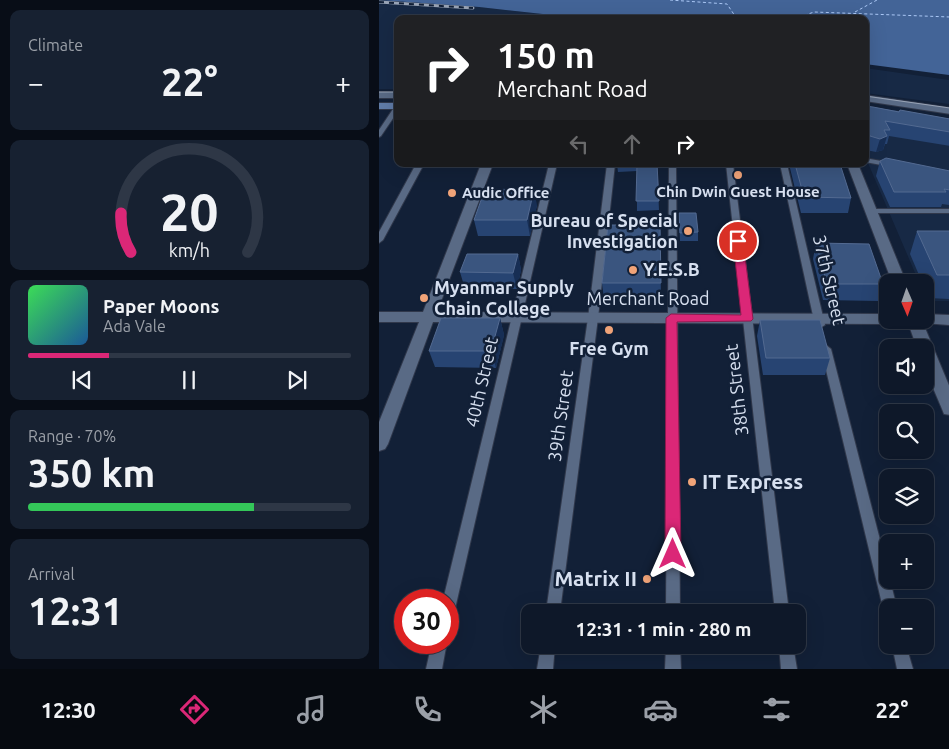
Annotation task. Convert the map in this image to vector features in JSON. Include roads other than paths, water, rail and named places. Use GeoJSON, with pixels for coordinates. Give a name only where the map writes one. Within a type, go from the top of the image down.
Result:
{"type":"FeatureCollection","features":[{"type":"Feature","properties":{"kind":"main road"},"geometry":{"type":"LineString","coordinates":[[379,95],[394,95]]}},
{"type":"Feature","properties":{"kind":"main road"},"geometry":{"type":"LineString","coordinates":[[869,99],[949,111]]}},
{"type":"Feature","properties":{"kind":"main road"},"geometry":{"type":"LineString","coordinates":[[379,106],[394,108]]}},
{"type":"Feature","properties":{"kind":"main road"},"geometry":{"type":"LineString","coordinates":[[379,110],[394,109]]}},
{"type":"Feature","properties":{"kind":"main road"},"geometry":{"type":"LineString","coordinates":[[379,444],[486,167]]}},
{"type":"Feature","properties":{"kind":"main road"},"geometry":{"type":"LineString","coordinates":[[853,167],[896,274]]}},
{"type":"Feature","properties":{"kind":"main road","name":"Merchant Road"},"geometry":{"type":"LineString","coordinates":[[379,317],[879,319]]}},
{"type":"Feature","properties":{"kind":"main road"},"geometry":{"type":"LineString","coordinates":[[934,320],[949,320]]}},
{"type":"Feature","properties":{"kind":"main road"},"geometry":{"type":"LineString","coordinates":[[934,371],[949,409]]}},
{"type":"Feature","properties":{"kind":"street"},"geometry":{"type":"LineString","coordinates":[[379,135],[394,113]]}},
{"type":"Feature","properties":{"kind":"street"},"geometry":{"type":"LineString","coordinates":[[869,161],[903,167]]}},
{"type":"Feature","properties":{"kind":"street"},"geometry":{"type":"LineString","coordinates":[[379,240],[418,167]]}},
{"type":"Feature","properties":{"kind":"street","name":"40th Street"},"geometry":{"type":"LineString","coordinates":[[453,589],[552,167]]}},
{"type":"Feature","properties":{"kind":"street","name":"39th Street"},"geometry":{"type":"LineString","coordinates":[[554,604],[593,318],[611,167]]}},
{"type":"Feature","properties":{"kind":"street"},"geometry":{"type":"LineString","coordinates":[[672,167],[673,604]]}},
{"type":"Feature","properties":{"kind":"street","name":"38th Street"},"geometry":{"type":"LineString","coordinates":[[729,167],[781,604]]}},
{"type":"Feature","properties":{"kind":"street","name":"37th Street"},"geometry":{"type":"LineString","coordinates":[[784,167],[888,599]]}},
{"type":"Feature","properties":{"kind":"street"},"geometry":{"type":"LineString","coordinates":[[871,211],[947,212],[949,221]]}},
{"type":"Feature","properties":{"kind":"street"},"geometry":{"type":"LineString","coordinates":[[434,669],[437,654]]}},
{"type":"Feature","properties":{"kind":"street"},"geometry":{"type":"LineString","coordinates":[[545,669],[547,654]]}},
{"type":"Feature","properties":{"kind":"street"},"geometry":{"type":"LineString","coordinates":[[673,654],[673,669]]}},
{"type":"Feature","properties":{"kind":"street"},"geometry":{"type":"LineString","coordinates":[[787,654],[789,669]]}},
{"type":"Feature","properties":{"kind":"street"},"geometry":{"type":"LineString","coordinates":[[901,654],[905,669]]}},
{"type":"Feature","properties":{"kind":"tram line"},"geometry":{"type":"LineString","coordinates":[[379,92],[394,92]]}},
{"type":"Feature","properties":{"kind":"tram line"},"geometry":{"type":"LineString","coordinates":[[869,97],[950,108]]}},
{"type":"Feature","properties":{"kind":"railway"},"geometry":{"type":"LineString","coordinates":[[379,2],[473,8]]}},
{"type":"Feature","properties":{"kind":"place","name":"Chin Dwin Guest House"},"geometry":{"type":"Point","coordinates":[738,175]}},
{"type":"Feature","properties":{"kind":"place","name":"Audic Office"},"geometry":{"type":"Point","coordinates":[452,193]}},
{"type":"Feature","properties":{"kind":"place","name":"Bureau of Special Investigation"},"geometry":{"type":"Point","coordinates":[688,231]}},
{"type":"Feature","properties":{"kind":"place","name":"Y.E.S.B"},"geometry":{"type":"Point","coordinates":[633,270]}},
{"type":"Feature","properties":{"kind":"place","name":"Myanmar Supply Chain College"},"geometry":{"type":"Point","coordinates":[424,298]}},
{"type":"Feature","properties":{"kind":"place","name":"Free Gym"},"geometry":{"type":"Point","coordinates":[609,330]}},
{"type":"Feature","properties":{"kind":"place","name":"IT Express"},"geometry":{"type":"Point","coordinates":[692,482]}},
{"type":"Feature","properties":{"kind":"place","name":"Matrix II"},"geometry":{"type":"Point","coordinates":[647,579]}}]}
